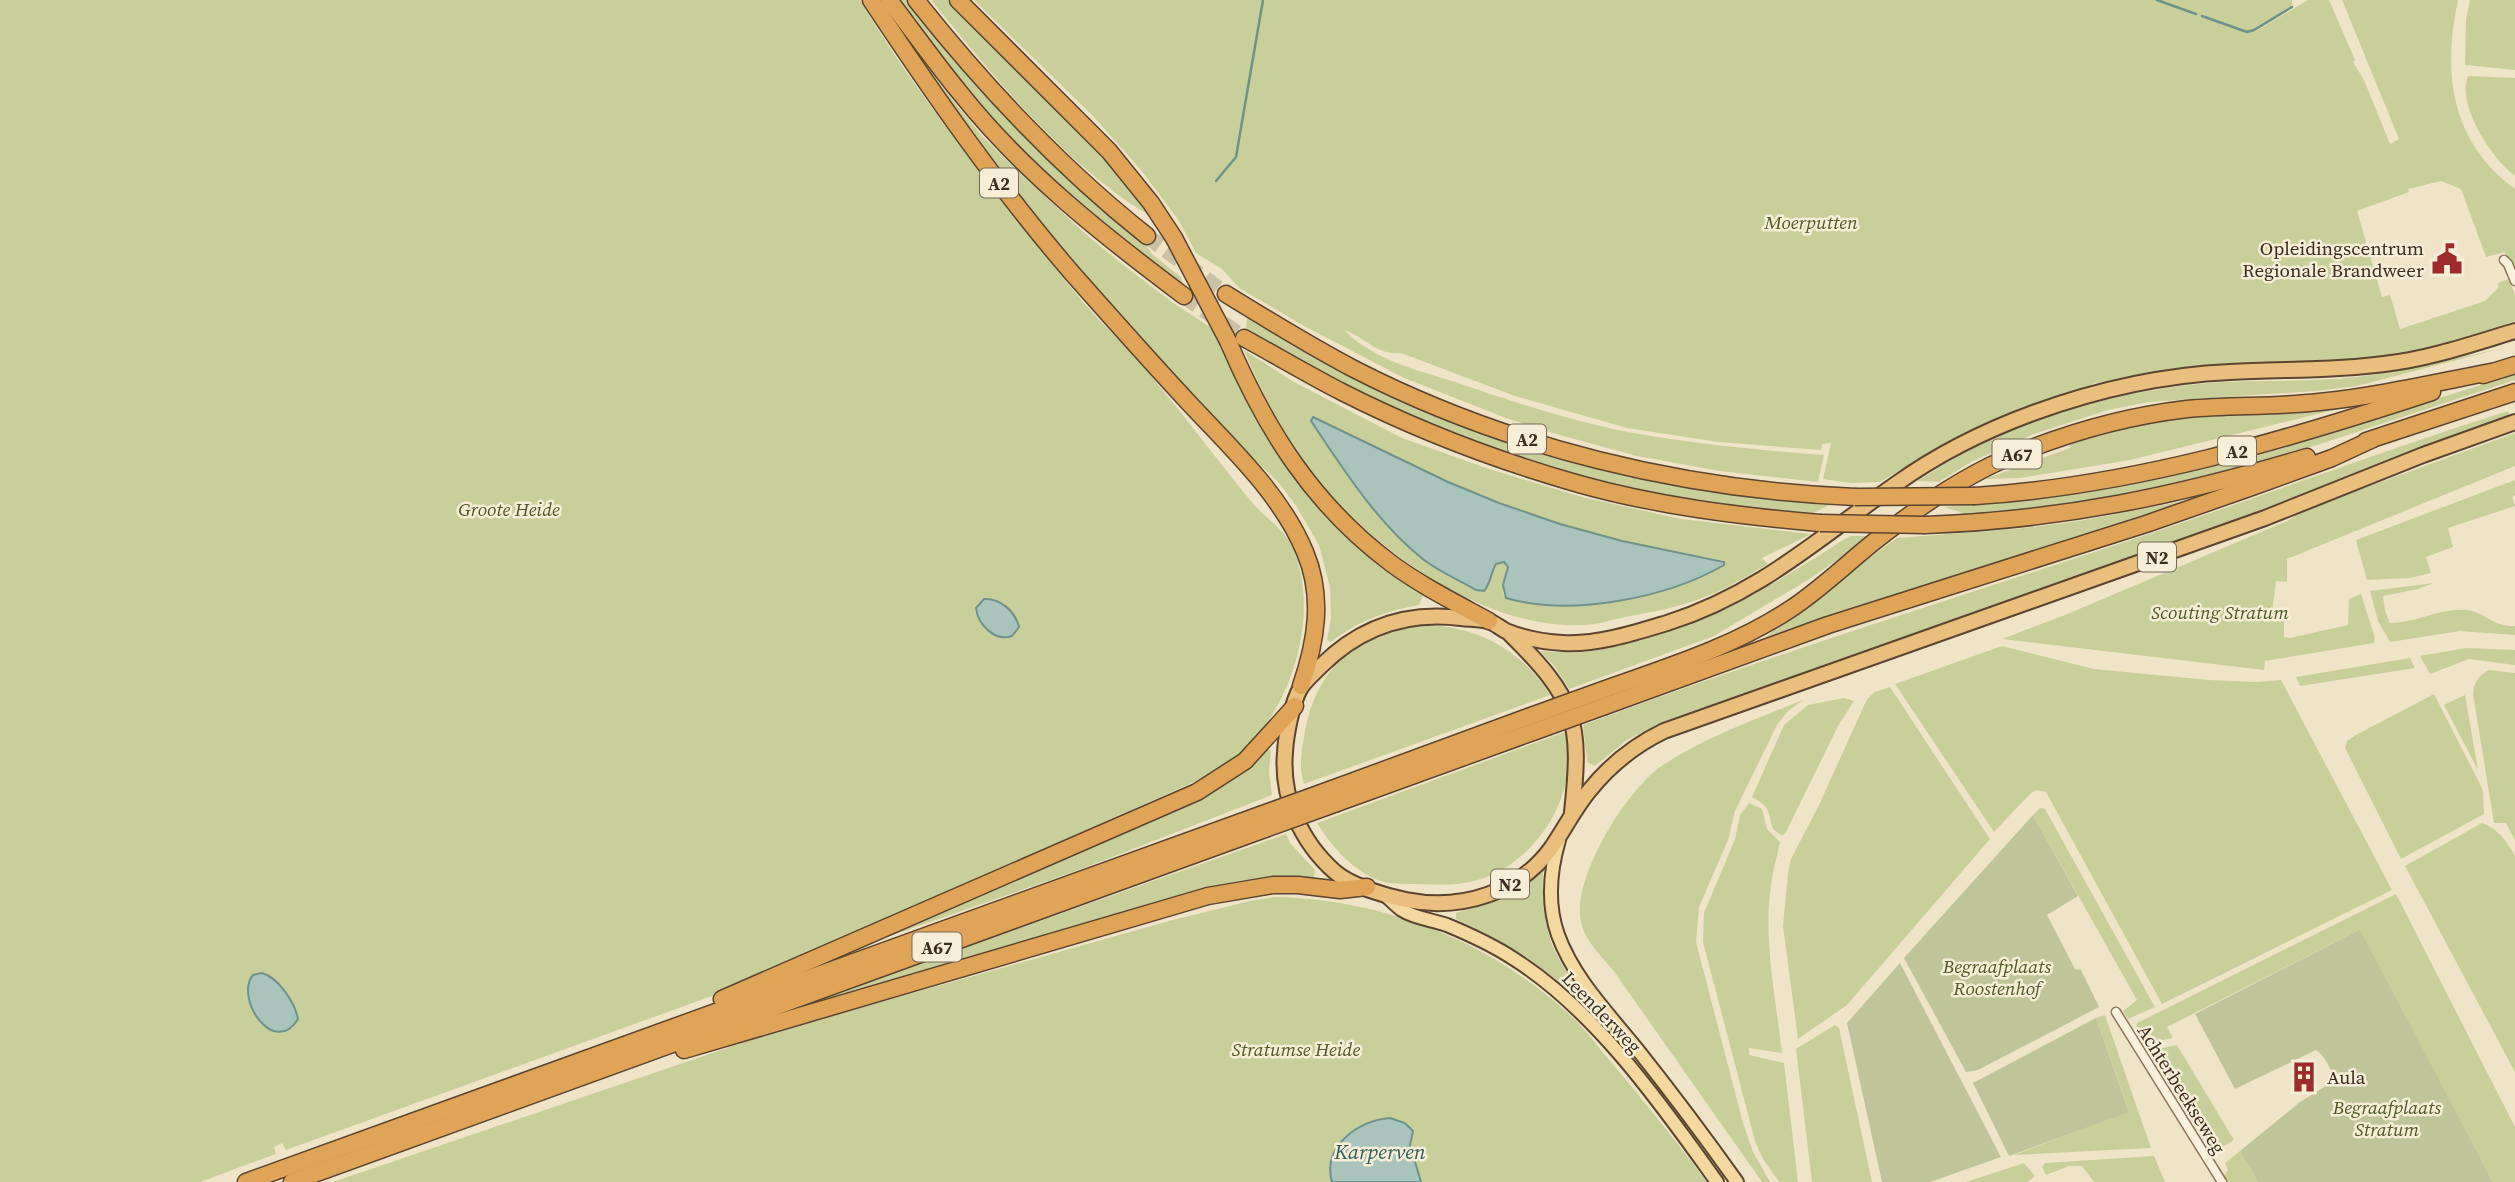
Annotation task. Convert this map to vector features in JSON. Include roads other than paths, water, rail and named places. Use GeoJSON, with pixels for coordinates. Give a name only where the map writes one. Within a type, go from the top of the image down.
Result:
{"type":"FeatureCollection","features":[{"type":"Feature","properties":{"kind":"highway","name":"A2"},"geometry":{"type":"LineString","coordinates":[[871,0],[944,110],[1009,195],[1070,270],[1245,465],[1288,518],[1309,561],[1317,599],[1315,634],[1301,687]]}},
{"type":"Feature","properties":{"kind":"highway","name":"A2"},"geometry":{"type":"LineString","coordinates":[[890,0],[961,95],[1066,204],[1184,296]]}},
{"type":"Feature","properties":{"kind":"highway"},"geometry":{"type":"LineString","coordinates":[[916,0],[953,46],[1050,151],[1147,236]]}},
{"type":"Feature","properties":{"kind":"highway"},"geometry":{"type":"LineString","coordinates":[[958,0],[1109,151],[1151,203],[1207,298],[1251,394],[1273,433],[1300,473],[1332,511],[1394,565],[1489,621]]}},
{"type":"Feature","properties":{"kind":"highway","name":"A2"},"geometry":{"type":"LineString","coordinates":[[1226,294],[1294,337],[1356,370],[1454,413],[1550,447],[1633,469],[1720,485],[1785,493],[1855,497],[1975,496],[2057,488],[2186,464],[2298,434],[2515,365]]}},
{"type":"Feature","properties":{"kind":"highway","name":"N2"},"geometry":{"type":"LineString","coordinates":[[1508,632],[1547,641],[1582,642],[1655,626],[1706,609],[1747,590],[1776,572],[1896,484],[1944,454],[2025,416],[2080,397],[2139,383],[2197,375],[2383,365],[2452,350],[2515,331]]}},
{"type":"Feature","properties":{"kind":"highway","name":"A2"},"geometry":{"type":"LineString","coordinates":[[1244,338],[1342,392],[1444,437],[1536,471],[1580,485],[1663,503],[1757,518],[1820,523],[1925,525],[2016,520],[2137,502],[2374,439],[2515,392]]}},
{"type":"Feature","properties":{"kind":"highway","name":"A67"},"geometry":{"type":"LineString","coordinates":[[1602,699],[1758,628],[1788,611],[1914,512],[1986,468],[2051,440],[2147,415],[2189,409],[2326,401],[2491,372]]}},
{"type":"Feature","properties":{"kind":"highway","name":"N2"},"geometry":{"type":"LineString","coordinates":[[1572,813],[1577,752],[1568,708],[1544,667],[1508,632],[1489,621],[1426,615],[1383,624],[1341,647],[1301,687],[1286,738],[1285,778],[1292,809],[1301,830],[1321,858],[1346,881],[1385,895],[1416,902],[1465,901],[1508,886],[1534,866],[1550,849],[1590,789],[1614,764],[1671,728],[2253,522],[2515,422]]}},
{"type":"Feature","properties":{"kind":"highway","name":"A67"},"geometry":{"type":"LineString","coordinates":[[246,1182],[684,1023],[1262,822],[1602,699],[2147,524],[2332,458],[2374,439]]}},
{"type":"Feature","properties":{"kind":"highway","name":"A67"},"geometry":{"type":"LineString","coordinates":[[684,1023],[720,999],[1197,792],[1245,761],[1295,706]]}},
{"type":"Feature","properties":{"kind":"highway","name":"A67"},"geometry":{"type":"LineString","coordinates":[[292,1182],[610,1067],[1262,822]]}},
{"type":"Feature","properties":{"kind":"highway","name":"A67"},"geometry":{"type":"LineString","coordinates":[[610,1067],[672,1054],[1209,896],[1273,885],[1340,890],[1367,887]]}},
{"type":"Feature","properties":{"kind":"main road","name":"Leenderweg"},"geometry":{"type":"LineString","coordinates":[[1564,826],[1554,857],[1551,894],[1556,927],[1567,955],[1589,990],[1681,1105],[1737,1182]]}},
{"type":"Feature","properties":{"kind":"main road","name":"Leenderweg"},"geometry":{"type":"LineString","coordinates":[[1385,895],[1403,911],[1459,930],[1493,946],[1564,996],[1632,1070],[1717,1182]]}},
{"type":"Feature","properties":{"kind":"street"},"geometry":{"type":"LineString","coordinates":[[2504,260],[2515,281]]}},
{"type":"Feature","properties":{"kind":"street","name":"Achterbeekseweg"},"geometry":{"type":"LineString","coordinates":[[2116,1012],[2222,1182]]}},
{"type":"Feature","properties":{"kind":"water"},"geometry":{"type":"Polygon","coordinates":[[[1313,417],[1448,482],[1499,503],[1560,524],[1622,541],[1724,562],[1724,565],[1675,587],[1589,605],[1559,606],[1506,598],[1503,585],[1508,567],[1504,562],[1496,564],[1484,591],[1476,590],[1424,560],[1391,530],[1336,458],[1311,421],[1313,417]]]}},
{"type":"Feature","properties":{"kind":"water"},"geometry":{"type":"Polygon","coordinates":[[[984,599],[1001,603],[1014,616],[1019,627],[1012,636],[999,637],[984,626],[976,608],[984,599]]]}},
{"type":"Feature","properties":{"kind":"water"},"geometry":{"type":"Polygon","coordinates":[[[262,973],[280,986],[294,1006],[298,1019],[288,1029],[278,1032],[268,1028],[259,1020],[253,1009],[248,985],[253,975],[262,973]]]}},
{"type":"Feature","properties":{"kind":"water","name":"Karperven"},"geometry":{"type":"Polygon","coordinates":[[[1390,1118],[1405,1123],[1413,1131],[1410,1145],[1421,1182],[1332,1182],[1332,1158],[1345,1138],[1366,1124],[1390,1118]]]}},
{"type":"Feature","properties":{"kind":"waterway"},"geometry":{"type":"LineString","coordinates":[[1216,181],[1236,157],[1263,0]]}},
{"type":"Feature","properties":{"kind":"waterway"},"geometry":{"type":"LineString","coordinates":[[2157,0],[2196,14]]}},
{"type":"Feature","properties":{"kind":"waterway"},"geometry":{"type":"LineString","coordinates":[[2202,16],[2247,32],[2292,7]]}},
{"type":"Feature","properties":{"kind":"tunnel"},"geometry":{"type":"LineString","coordinates":[[1147,236],[1226,294]]}},
{"type":"Feature","properties":{"kind":"tunnel"},"geometry":{"type":"LineString","coordinates":[[1184,296],[1244,338]]}},
{"type":"Feature","properties":{"kind":"place","name":"Opleidingscentrum Regionale Brandweer"},"geometry":{"type":"Point","coordinates":[2447,259]}},
{"type":"Feature","properties":{"kind":"place","name":"Aula"},"geometry":{"type":"Point","coordinates":[2304,1077]}},
{"type":"Feature","properties":{"kind":"park label","name":"Moerputten"},"geometry":{"type":"Point","coordinates":[1811,222]}},
{"type":"Feature","properties":{"kind":"park label","name":"Groote Heide"},"geometry":{"type":"Point","coordinates":[509,509]}},
{"type":"Feature","properties":{"kind":"park label","name":"Scouting Stratum"},"geometry":{"type":"Point","coordinates":[2220,612]}},
{"type":"Feature","properties":{"kind":"park label","name":"Begraafplaats Roostenhof"},"geometry":{"type":"Point","coordinates":[1997,977]}},
{"type":"Feature","properties":{"kind":"park label","name":"Stratumse Heide"},"geometry":{"type":"Point","coordinates":[1296,1049]}},
{"type":"Feature","properties":{"kind":"park label","name":"Begraafplaats Stratum"},"geometry":{"type":"Point","coordinates":[2387,1118]}}]}
